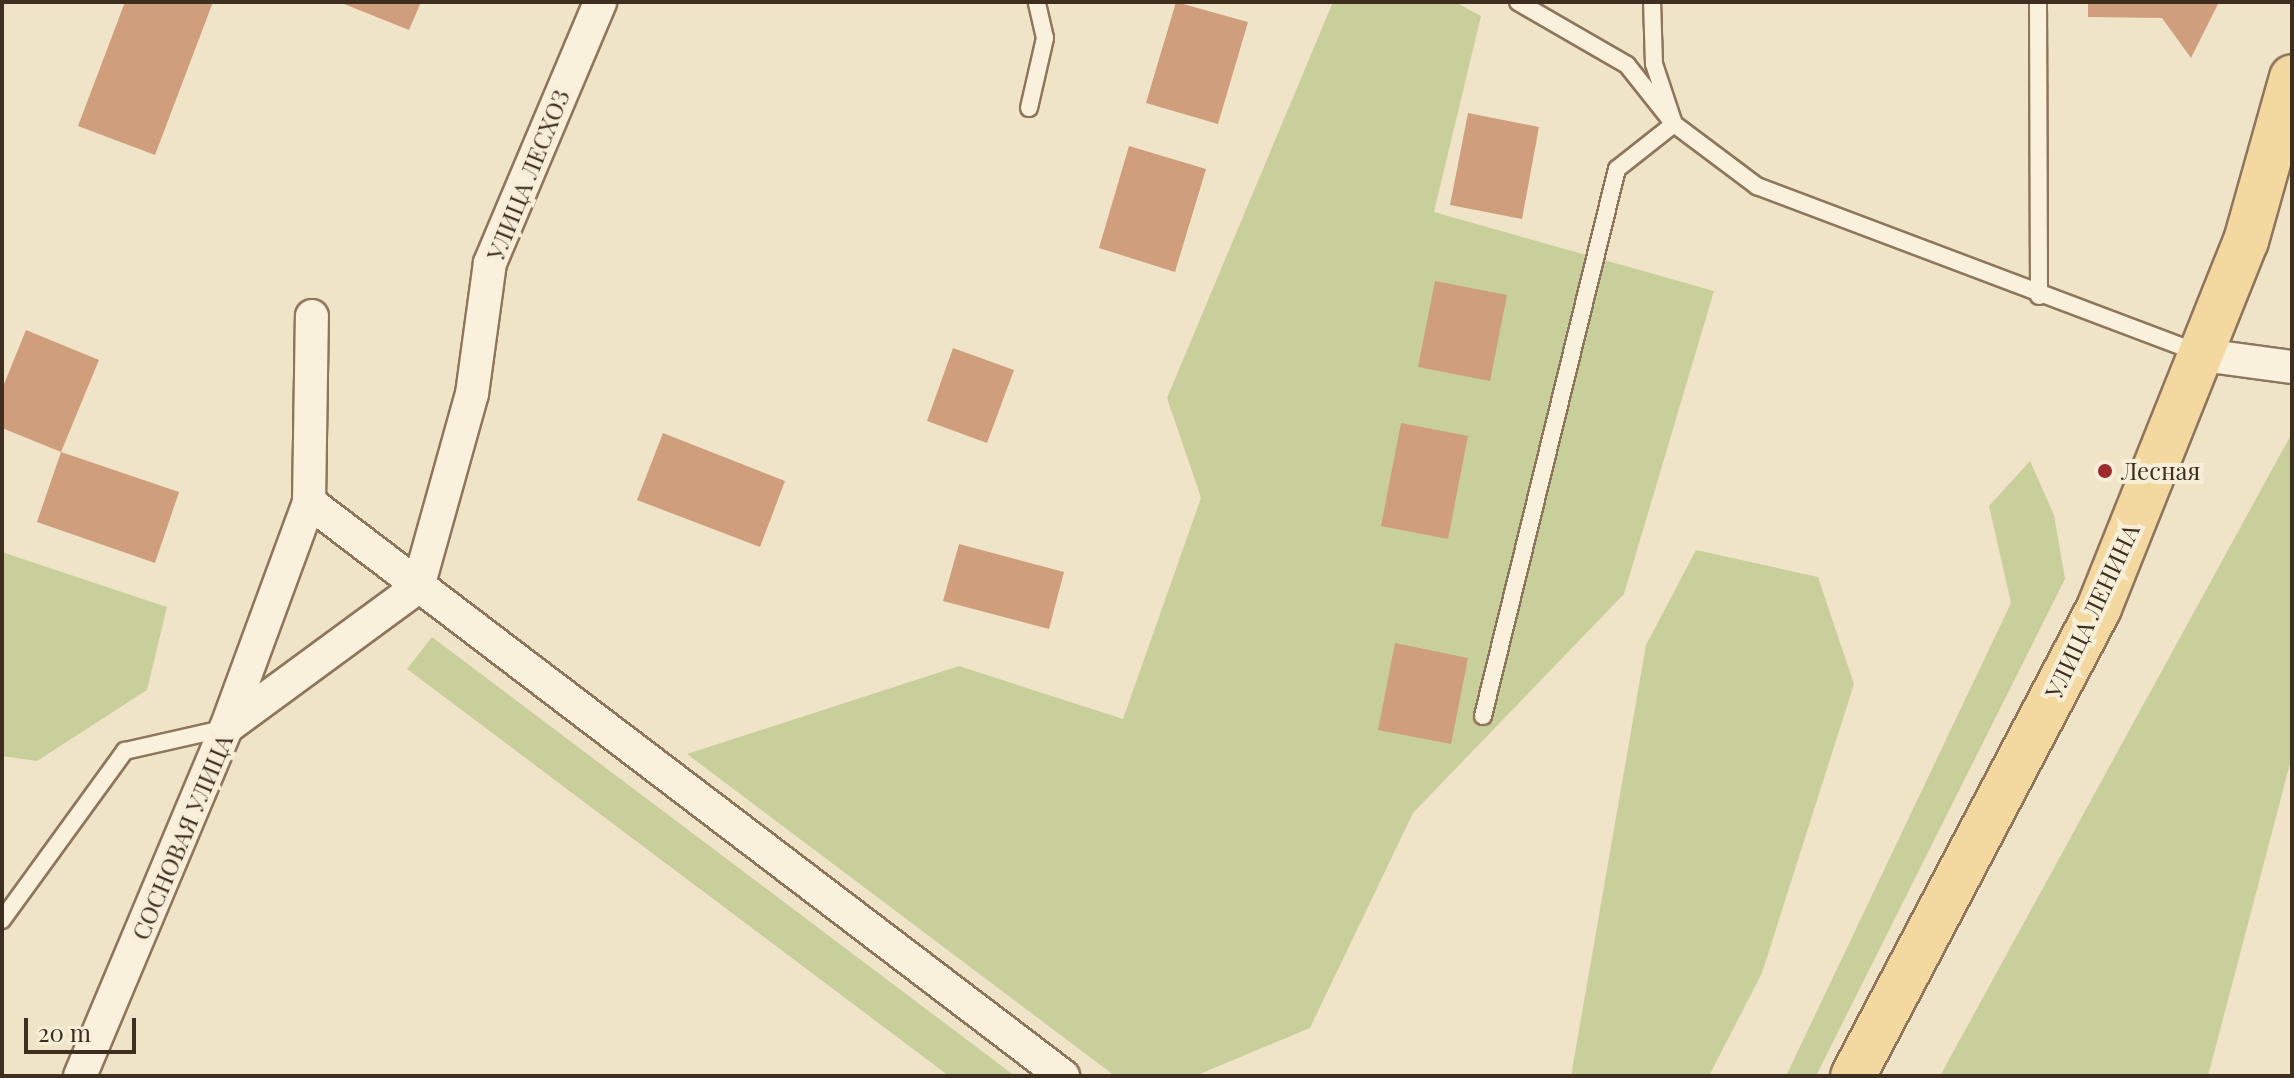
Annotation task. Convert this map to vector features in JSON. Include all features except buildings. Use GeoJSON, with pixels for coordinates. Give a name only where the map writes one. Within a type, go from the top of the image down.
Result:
{"type":"FeatureCollection","features":[{"type":"Feature","properties":{"kind":"main road","name":"УЛИЦА ЛЕНИНА"},"geometry":{"type":"LineString","coordinates":[[1853,1076],[2099,608],[2203,355],[2246,241],[2292,77]]}},
{"type":"Feature","properties":{"kind":"street","name":"УЛИЦА ЛЕСХОЗ"},"geometry":{"type":"LineString","coordinates":[[418,587],[472,394],[490,263],[600,2]]}},
{"type":"Feature","properties":{"kind":"street"},"geometry":{"type":"LineString","coordinates":[[226,728],[309,502],[312,316]]}},
{"type":"Feature","properties":{"kind":"street"},"geometry":{"type":"LineString","coordinates":[[2203,355],[2292,367]]}},
{"type":"Feature","properties":{"kind":"street"},"geometry":{"type":"LineString","coordinates":[[309,502],[1063,1076]]}},
{"type":"Feature","properties":{"kind":"street","name":"СОСНОВАЯ УЛИЦА"},"geometry":{"type":"LineString","coordinates":[[80,1076],[226,728],[418,587]]}},
{"type":"Feature","properties":{"kind":"lane"},"geometry":{"type":"LineString","coordinates":[[1029,108],[1045,38],[1037,2]]}},
{"type":"Feature","properties":{"kind":"lane"},"geometry":{"type":"LineString","coordinates":[[1518,2],[1627,65],[1674,124],[1757,186],[2039,296],[2203,355]]}},
{"type":"Feature","properties":{"kind":"lane"},"geometry":{"type":"LineString","coordinates":[[1652,2],[1654,64],[1674,124]]}},
{"type":"Feature","properties":{"kind":"lane"},"geometry":{"type":"LineString","coordinates":[[2038,2],[2039,296]]}},
{"type":"Feature","properties":{"kind":"lane"},"geometry":{"type":"LineString","coordinates":[[1483,716],[1617,169],[1674,124]]}},
{"type":"Feature","properties":{"kind":"lane"},"geometry":{"type":"LineString","coordinates":[[2,920],[125,751],[226,728]]}},
{"type":"Feature","properties":{"kind":"green space"},"geometry":{"type":"Polygon","coordinates":[[[1333,2],[1455,2],[1481,16],[1434,212],[1714,291],[1624,594],[1413,813],[1310,1028],[1195,1076],[1115,1076],[687,754],[959,666],[1123,719],[1201,498],[1167,398],[1333,2]]]}},
{"type":"Feature","properties":{"kind":"green space"},"geometry":{"type":"Polygon","coordinates":[[[2292,433],[2292,756],[2208,1076],[1940,1076],[2292,433]]]}},
{"type":"Feature","properties":{"kind":"green space"},"geometry":{"type":"Polygon","coordinates":[[[2030,461],[2054,515],[2065,579],[1816,1076],[1786,1076],[2011,603],[1989,506],[2030,461]]]}},
{"type":"Feature","properties":{"kind":"green space"},"geometry":{"type":"Polygon","coordinates":[[[1696,550],[1818,577],[1854,684],[1762,973],[1709,1076],[1571,1076],[1646,645],[1696,550]]]}},
{"type":"Feature","properties":{"kind":"green space"},"geometry":{"type":"Polygon","coordinates":[[[2,552],[167,607],[147,690],[37,761],[2,756],[2,552]]]}},
{"type":"Feature","properties":{"kind":"green space"},"geometry":{"type":"Polygon","coordinates":[[[432,637],[1015,1076],[949,1076],[407,669],[432,637]]]}},
{"type":"Feature","properties":{"kind":"place","name":"Лесная"},"geometry":{"type":"Point","coordinates":[2105,471]}}]}
